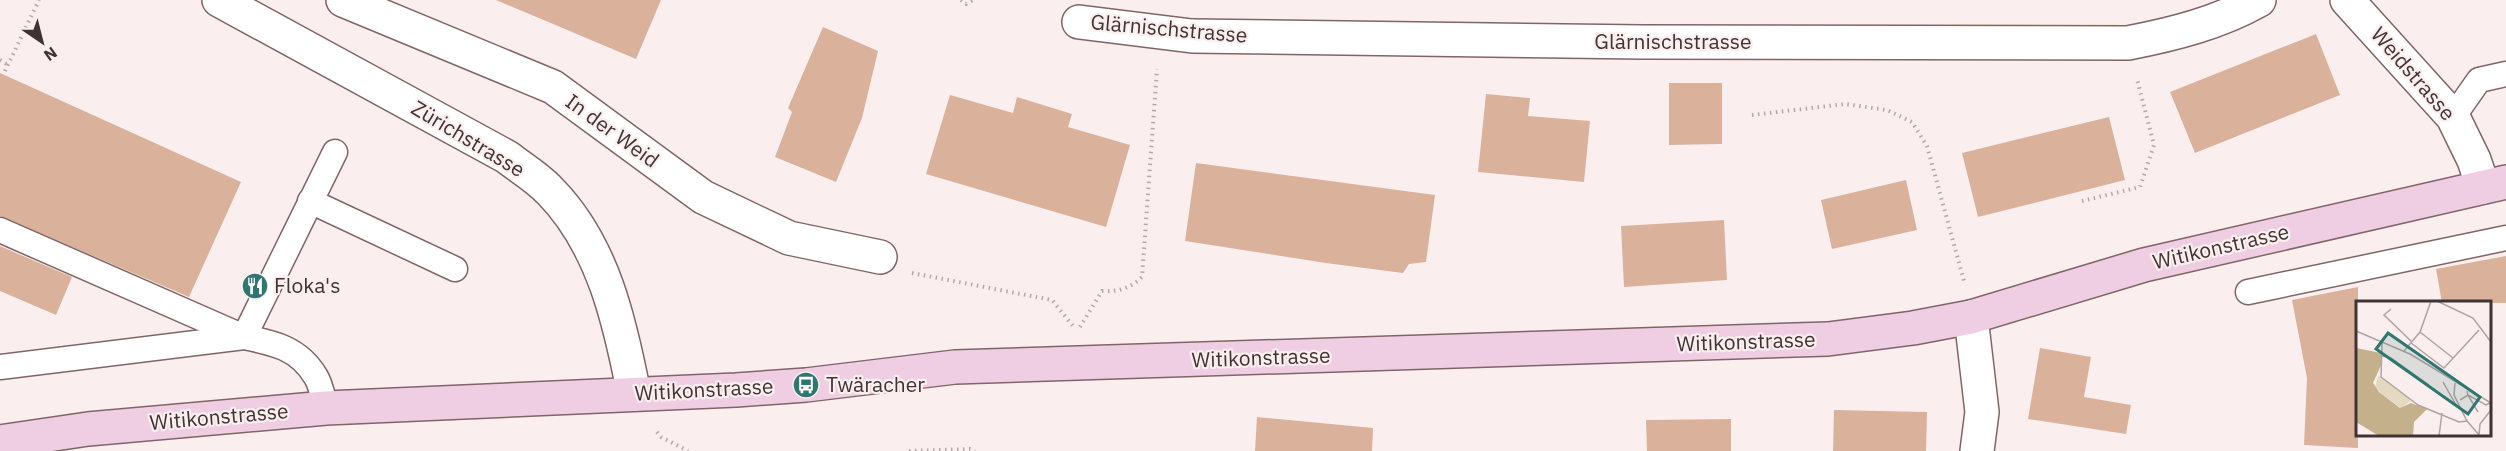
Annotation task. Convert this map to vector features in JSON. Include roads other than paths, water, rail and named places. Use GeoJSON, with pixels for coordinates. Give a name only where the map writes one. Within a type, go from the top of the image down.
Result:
{"type":"FeatureCollection","features":[{"type":"Feature","properties":{"kind":"main road","name":"Witikonstrasse"},"geometry":{"type":"LineString","coordinates":[[0,442],[88,429],[326,408],[736,390],[806,385],[955,367],[1828,339],[1913,328],[1971,317],[2144,265],[2494,185]]}},
{"type":"Feature","properties":{"kind":"street","name":"Zürichstrasse"},"geometry":{"type":"LineString","coordinates":[[219,0],[507,157],[550,190],[578,225],[600,266],[623,334],[634,394]]}},
{"type":"Feature","properties":{"kind":"street","name":"In der Weid"},"geometry":{"type":"LineString","coordinates":[[343,0],[554,87],[703,197],[789,238],[880,257]]}},
{"type":"Feature","properties":{"kind":"street","name":"Glärnischstrasse"},"geometry":{"type":"LineString","coordinates":[[1079,22],[1192,36],[1643,42],[2128,43],[2175,33],[2234,14],[2259,0]]}},
{"type":"Feature","properties":{"kind":"street","name":"Weidstrasse"},"geometry":{"type":"LineString","coordinates":[[2347,0],[2453,117],[2474,160],[2494,185]]}},
{"type":"Feature","properties":{"kind":"street"},"geometry":{"type":"LineString","coordinates":[[1971,317],[1982,412],[1977,451]]}},
{"type":"Feature","properties":{"kind":"lane"},"geometry":{"type":"LineString","coordinates":[[2453,117],[2479,80],[2506,74]]}},
{"type":"Feature","properties":{"kind":"lane"},"geometry":{"type":"LineString","coordinates":[[244,337],[334,152]]}},
{"type":"Feature","properties":{"kind":"lane"},"geometry":{"type":"LineString","coordinates":[[310,201],[455,269]]}},
{"type":"Feature","properties":{"kind":"lane"},"geometry":{"type":"LineString","coordinates":[[0,230],[244,337],[277,343],[300,358],[317,377],[326,408]]}},
{"type":"Feature","properties":{"kind":"lane"},"geometry":{"type":"LineString","coordinates":[[2248,292],[2506,238]]}},
{"type":"Feature","properties":{"kind":"lane"},"geometry":{"type":"LineString","coordinates":[[0,367],[244,337]]}},
{"type":"Feature","properties":{"kind":"place","name":"Floka's"},"geometry":{"type":"Point","coordinates":[255,286]}},
{"type":"Feature","properties":{"kind":"place","name":"Twäracher"},"geometry":{"type":"Point","coordinates":[806,385]}}]}
